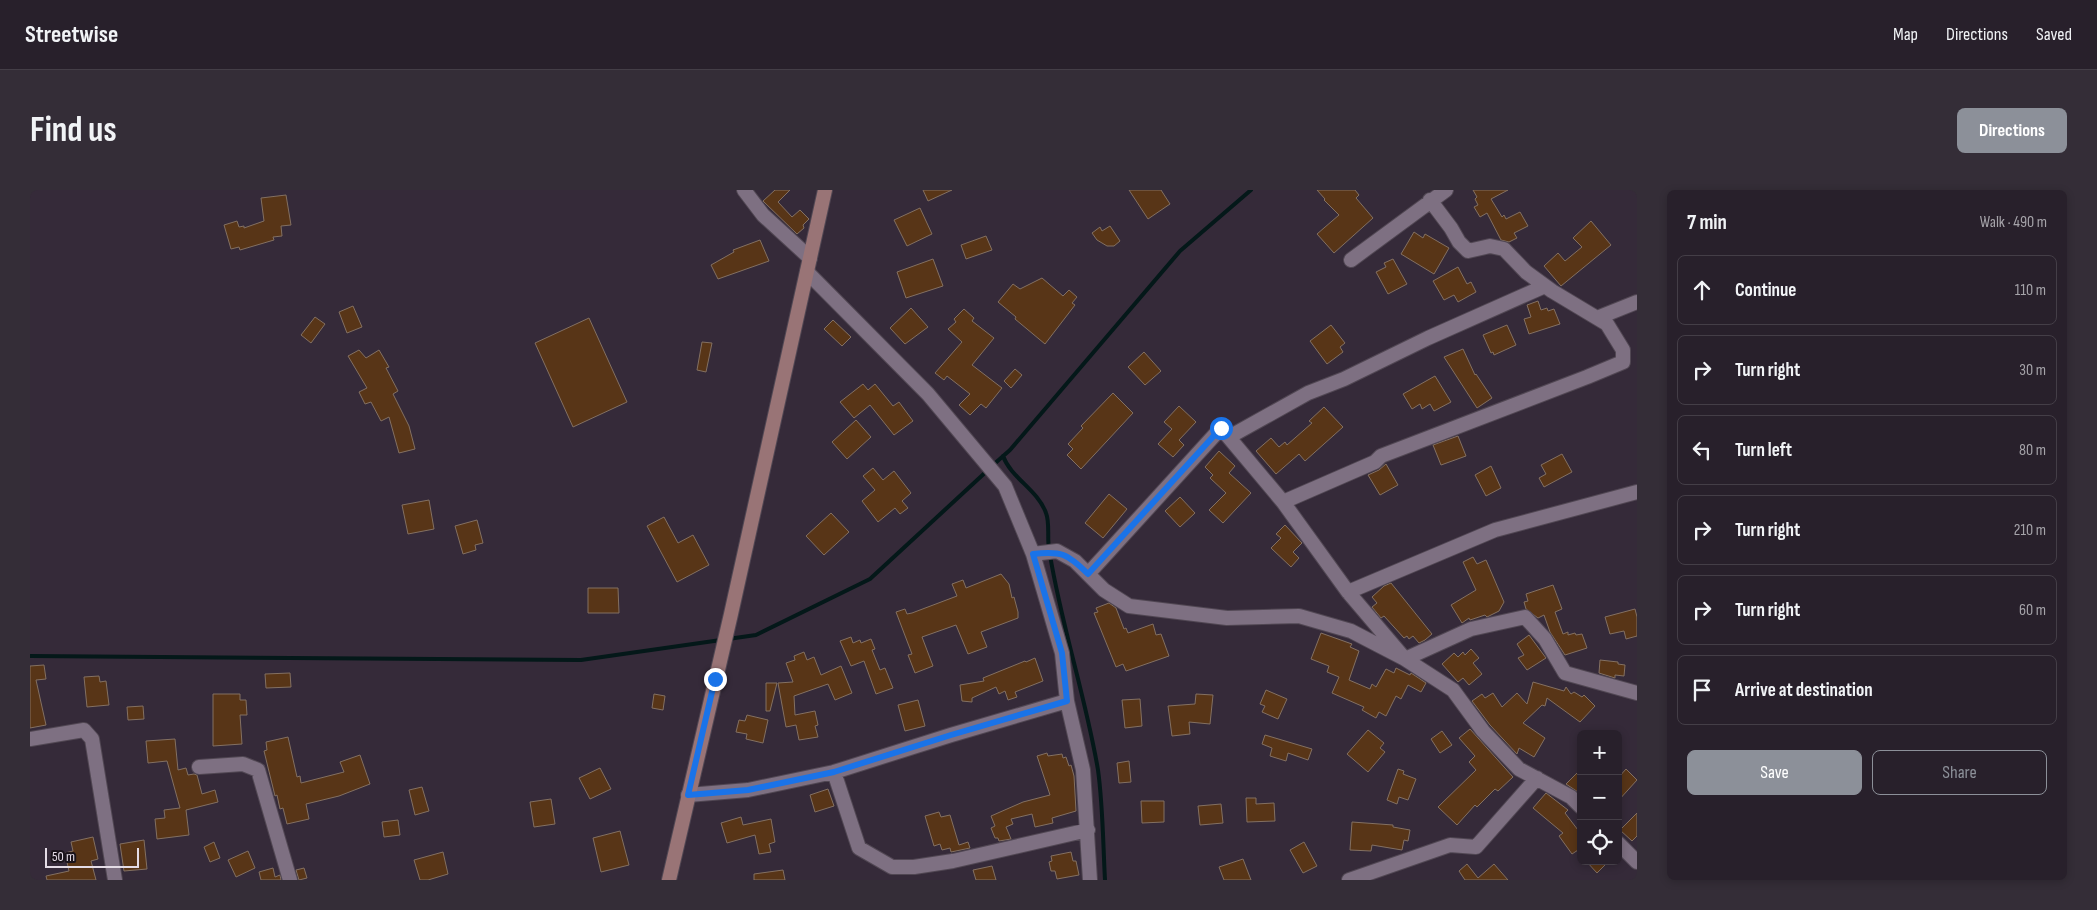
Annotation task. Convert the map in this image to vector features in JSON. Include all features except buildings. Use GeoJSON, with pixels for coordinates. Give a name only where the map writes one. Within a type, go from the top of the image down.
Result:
{"type":"FeatureCollection","features":[{"type":"Feature","properties":{"kind":"main road"},"geometry":{"type":"LineString","coordinates":[[669,880],[731,614],[825,190]]}},
{"type":"Feature","properties":{"kind":"street"},"geometry":{"type":"LineString","coordinates":[[744,190],[763,215],[808,265],[928,394],[971,448],[1005,486],[1037,553],[1062,653],[1067,701],[1083,770],[1090,880]]}},
{"type":"Feature","properties":{"kind":"street"},"geometry":{"type":"LineString","coordinates":[[1351,260],[1446,190]]}},
{"type":"Feature","properties":{"kind":"street"},"geometry":{"type":"LineString","coordinates":[[1283,502],[1375,462],[1381,456],[1623,362],[1623,350],[1607,324],[1545,286],[1526,272],[1504,249],[1490,246],[1468,251],[1459,242],[1430,200]]}},
{"type":"Feature","properties":{"kind":"street"},"geometry":{"type":"LineString","coordinates":[[1229,437],[1308,393],[1344,379],[1428,338],[1545,286]]}},
{"type":"Feature","properties":{"kind":"street"},"geometry":{"type":"LineString","coordinates":[[1597,318],[1637,302]]}},
{"type":"Feature","properties":{"kind":"street"},"geometry":{"type":"LineString","coordinates":[[1088,574],[1221,428],[1283,502],[1348,592],[1406,659]]}},
{"type":"Feature","properties":{"kind":"street"},"geometry":{"type":"LineString","coordinates":[[1348,592],[1495,530],[1637,492]]}},
{"type":"Feature","properties":{"kind":"street"},"geometry":{"type":"LineString","coordinates":[[1037,553],[1057,551],[1075,561],[1104,590],[1129,606],[1227,618],[1300,616],[1351,631],[1406,659],[1453,690],[1484,731],[1519,769],[1571,797],[1577,803]]}},
{"type":"Feature","properties":{"kind":"street"},"geometry":{"type":"LineString","coordinates":[[1406,659],[1471,629],[1525,617],[1545,639],[1566,673],[1637,693]]}},
{"type":"Feature","properties":{"kind":"street"},"geometry":{"type":"LineString","coordinates":[[688,795],[748,790],[834,772],[1067,701]]}},
{"type":"Feature","properties":{"kind":"street"},"geometry":{"type":"LineString","coordinates":[[30,739],[84,730],[92,738],[115,880]]}},
{"type":"Feature","properties":{"kind":"street"},"geometry":{"type":"LineString","coordinates":[[199,767],[243,764],[258,770],[290,880]]}},
{"type":"Feature","properties":{"kind":"street"},"geometry":{"type":"LineString","coordinates":[[834,772],[859,848],[892,867],[914,867],[952,861],[1088,830]]}},
{"type":"Feature","properties":{"kind":"street"},"geometry":{"type":"LineString","coordinates":[[1349,880],[1450,845],[1476,847],[1536,778]]}},
{"type":"Feature","properties":{"kind":"street"},"geometry":{"type":"LineString","coordinates":[[1622,847],[1637,862]]}},
{"type":"Feature","properties":{"kind":"waterway"},"geometry":{"type":"LineString","coordinates":[[993,465],[1010,450],[1180,251],[1251,190]]}},
{"type":"Feature","properties":{"kind":"waterway"},"geometry":{"type":"LineString","coordinates":[[1003,456],[1012,471],[1037,497],[1042,505],[1047,517],[1049,548]]}},
{"type":"Feature","properties":{"kind":"waterway"},"geometry":{"type":"LineString","coordinates":[[728,639],[756,635],[870,579],[988,470]]}},
{"type":"Feature","properties":{"kind":"waterway"},"geometry":{"type":"LineString","coordinates":[[1050,555],[1098,770],[1105,880]]}},
{"type":"Feature","properties":{"kind":"waterway"},"geometry":{"type":"LineString","coordinates":[[30,656],[581,660],[721,640]]}},
{"type":"Feature","properties":{"kind":"route"},"geometry":{"type":"LineString","coordinates":[[715,679],[688,795],[748,790],[834,772],[1067,701],[1062,653],[1033,554],[1057,551],[1075,561],[1088,574],[1221,428]]}}]}
